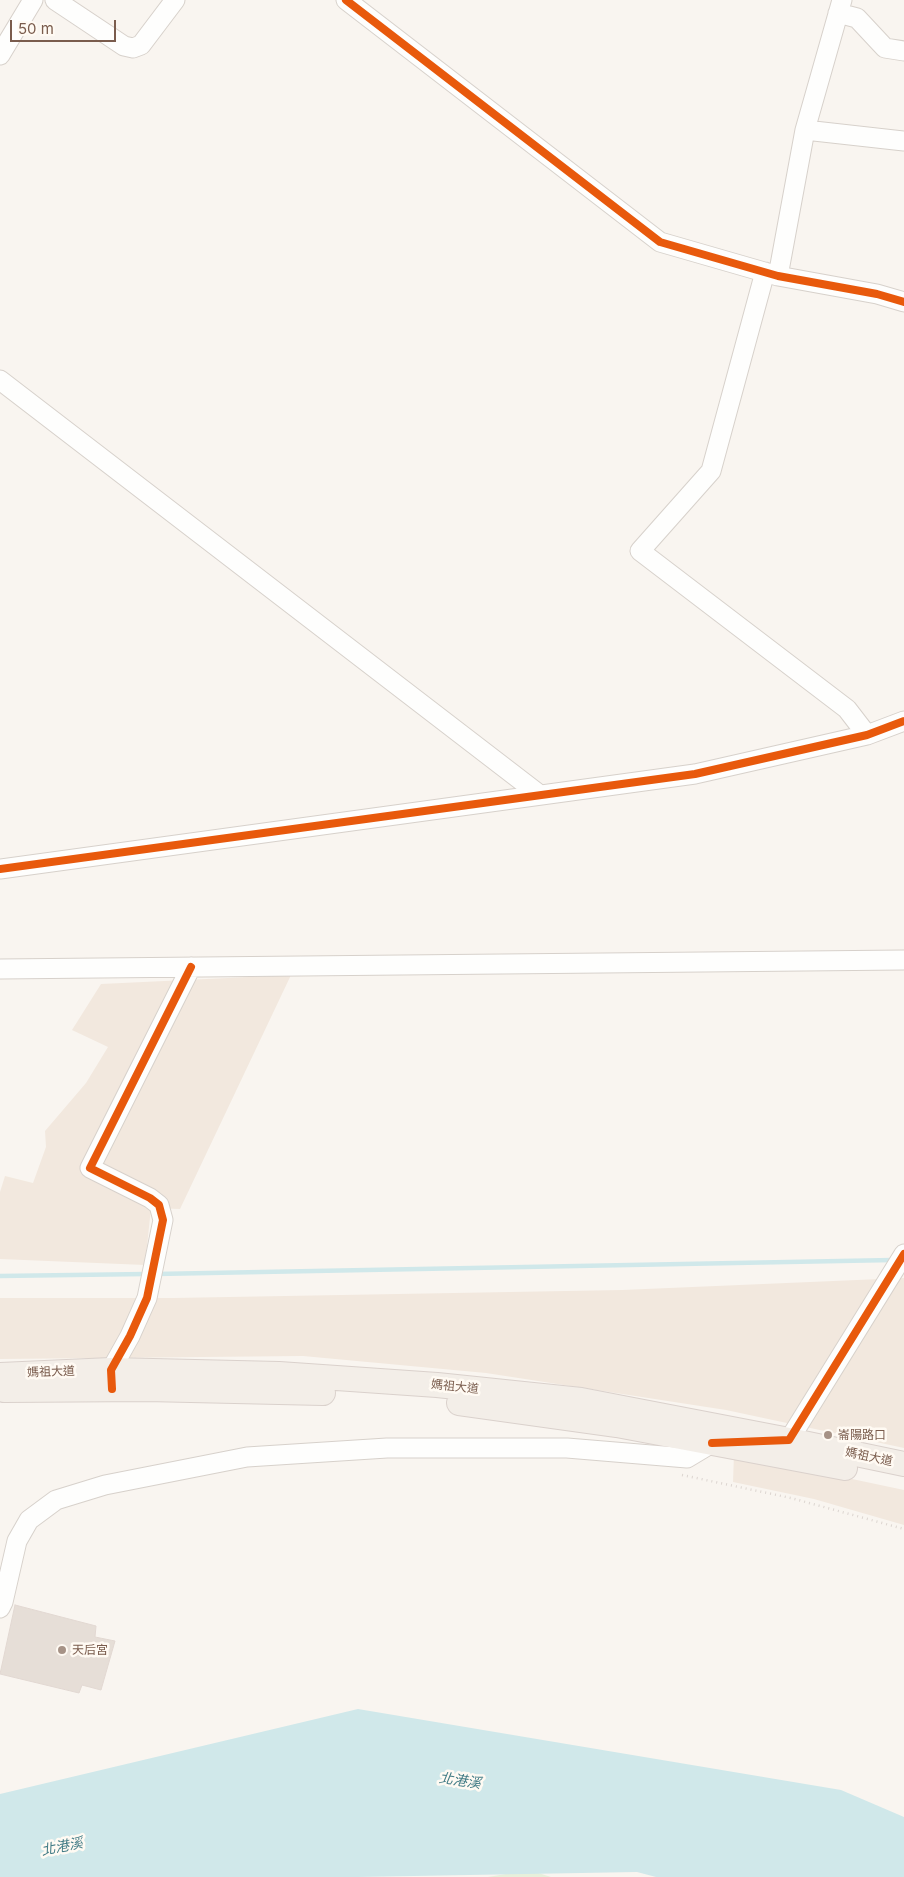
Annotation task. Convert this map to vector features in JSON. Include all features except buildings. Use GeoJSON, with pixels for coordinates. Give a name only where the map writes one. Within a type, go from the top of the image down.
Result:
{"type":"FeatureCollection","features":[{"type":"Feature","properties":{"kind":"main road","name":"媽祖大道"},"geometry":{"type":"LineString","coordinates":[[0,1374],[304,1391],[453,1402],[617,1425],[904,1480]]}},
{"type":"Feature","properties":{"kind":"main road","name":"媽祖大道"},"geometry":{"type":"LineString","coordinates":[[0,1390],[112,1380],[279,1374],[437,1385],[581,1400],[904,1464]]}},
{"type":"Feature","properties":{"kind":"street"},"geometry":{"type":"LineString","coordinates":[[0,55],[33,0]]}},
{"type":"Feature","properties":{"kind":"street"},"geometry":{"type":"LineString","coordinates":[[55,0],[124,46],[133,48],[141,45],[176,0]]}},
{"type":"Feature","properties":{"kind":"street"},"geometry":{"type":"LineString","coordinates":[[346,0],[660,242],[772,274],[877,294],[904,302]]}},
{"type":"Feature","properties":{"kind":"street"},"geometry":{"type":"LineString","coordinates":[[866,735],[847,709],[640,551],[711,471],[772,274],[806,130],[840,6],[857,18],[885,48],[904,51]]}},
{"type":"Feature","properties":{"kind":"street"},"geometry":{"type":"LineString","coordinates":[[806,130],[904,141]]}},
{"type":"Feature","properties":{"kind":"street"},"geometry":{"type":"LineString","coordinates":[[0,380],[540,795]]}},
{"type":"Feature","properties":{"kind":"street"},"geometry":{"type":"LineString","coordinates":[[0,869],[695,774],[866,735],[904,722]]}},
{"type":"Feature","properties":{"kind":"street"},"geometry":{"type":"LineString","coordinates":[[0,969],[904,960]]}},
{"type":"Feature","properties":{"kind":"street"},"geometry":{"type":"LineString","coordinates":[[112,1380],[147,1298],[163,1220],[159,1205],[150,1198],[90,1168],[191,967]]}},
{"type":"Feature","properties":{"kind":"street"},"geometry":{"type":"LineString","coordinates":[[0,1608],[17,1541],[29,1520],[56,1500],[105,1485],[247,1457],[387,1448],[567,1448],[687,1458],[712,1443],[789,1440],[904,1254]]}},
{"type":"Feature","properties":{"kind":"path"},"geometry":{"type":"LineString","coordinates":[[681,1475],[791,1498],[904,1529]]}},
{"type":"Feature","properties":{"kind":"shaded area"},"geometry":{"type":"Polygon","coordinates":[[[291,975],[180,1209],[151,1208],[145,1265],[0,1259],[0,1192],[5,1176],[33,1183],[46,1147],[45,1131],[86,1083],[108,1047],[72,1030],[101,984],[291,975]]]}},
{"type":"Feature","properties":{"kind":"shaded area"},"geometry":{"type":"Polygon","coordinates":[[[904,1278],[904,1448],[726,1410],[486,1373],[303,1356],[0,1359],[0,1298],[173,1298],[622,1290],[904,1278]]]}},
{"type":"Feature","properties":{"kind":"shaded area"},"geometry":{"type":"Polygon","coordinates":[[[734,1454],[904,1490],[904,1525],[814,1499],[733,1482],[734,1454]]]}},
{"type":"Feature","properties":{"kind":"green space"},"geometry":{"type":"Polygon","coordinates":[[[529,1870],[551,1877],[488,1877],[529,1870]]]}},
{"type":"Feature","properties":{"kind":"water","name":"北港溪"},"geometry":{"type":"Polygon","coordinates":[[[358,1709],[841,1790],[904,1817],[904,1877],[656,1877],[637,1872],[358,1877],[0,1877],[0,1794],[358,1709]]]}},
{"type":"Feature","properties":{"kind":"waterway"},"geometry":{"type":"LineString","coordinates":[[156,1274],[893,1260]]}},
{"type":"Feature","properties":{"kind":"waterway"},"geometry":{"type":"LineString","coordinates":[[0,1276],[146,1274]]}},
{"type":"Feature","properties":{"kind":"cycle path"},"geometry":{"type":"LineString","coordinates":[[346,0],[660,242],[778,276],[877,294],[904,302]]}},
{"type":"Feature","properties":{"kind":"cycle path"},"geometry":{"type":"LineString","coordinates":[[0,869],[695,774],[867,735],[904,721]]}},
{"type":"Feature","properties":{"kind":"cycle path"},"geometry":{"type":"LineString","coordinates":[[112,1389],[111,1370],[130,1336],[147,1298],[163,1220],[159,1205],[150,1198],[90,1168],[191,967]]}},
{"type":"Feature","properties":{"kind":"cycle path"},"geometry":{"type":"LineString","coordinates":[[712,1443],[789,1440],[904,1254]]}},
{"type":"Feature","properties":{"kind":"place","name":"崙陽路口"},"geometry":{"type":"Point","coordinates":[828,1435]}},
{"type":"Feature","properties":{"kind":"place","name":"天后宮"},"geometry":{"type":"Point","coordinates":[62,1650]}}]}
